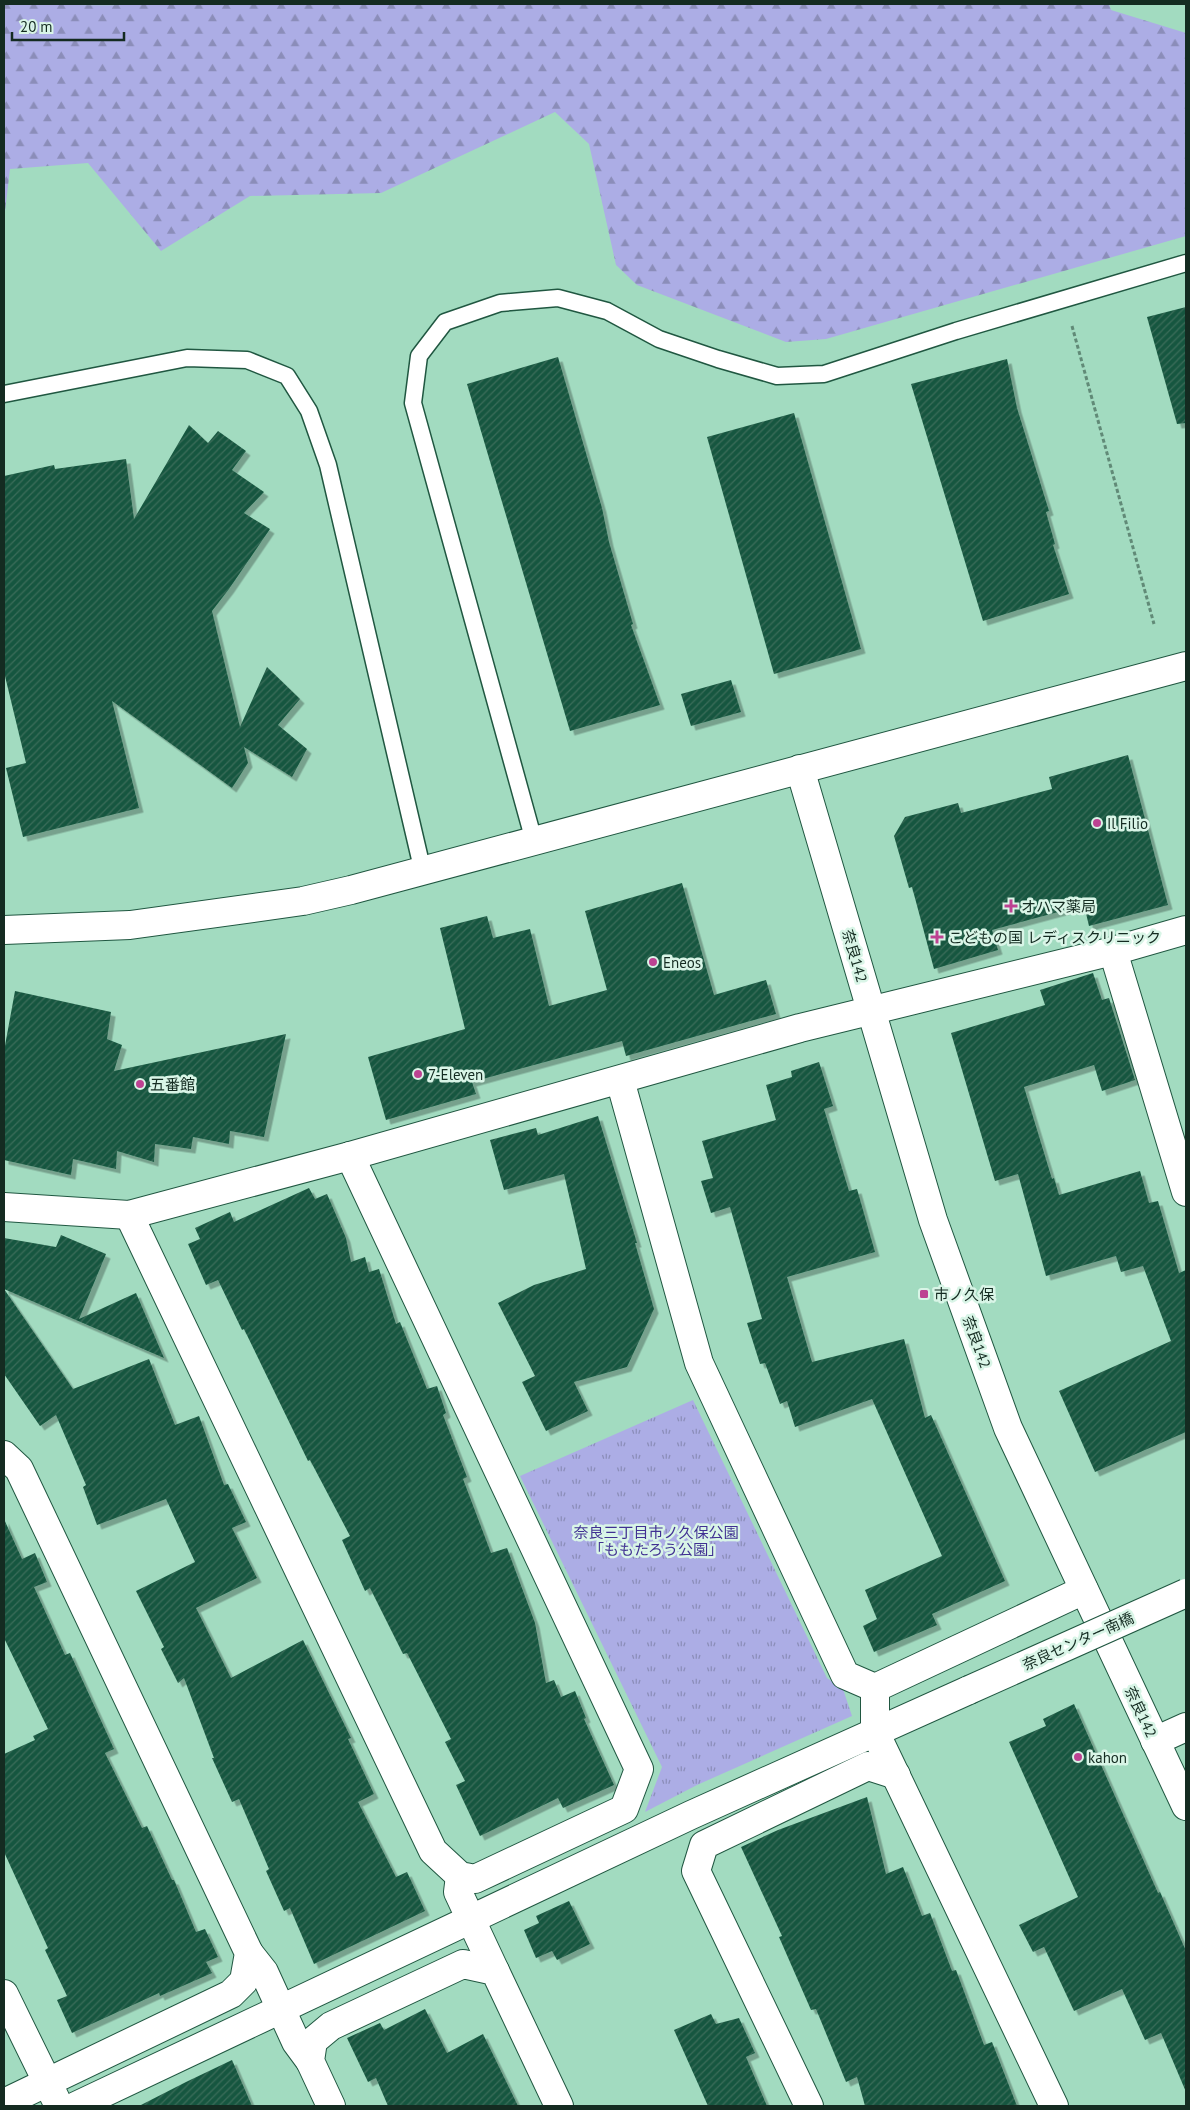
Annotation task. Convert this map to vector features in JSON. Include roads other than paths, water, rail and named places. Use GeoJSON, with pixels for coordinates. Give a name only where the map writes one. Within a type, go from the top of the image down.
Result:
{"type":"FeatureCollection","features":[{"type":"Feature","properties":{"kind":"street"},"geometry":{"type":"LineString","coordinates":[[4,930],[130,925],[303,901],[423,872],[1186,666]]}},
{"type":"Feature","properties":{"kind":"street","name":"奈良142"},"geometry":{"type":"LineString","coordinates":[[800,770],[933,1220],[1008,1428],[1186,1806]]}},
{"type":"Feature","properties":{"kind":"street"},"geometry":{"type":"LineString","coordinates":[[4,1207],[129,1215],[350,1156],[800,1028],[1113,951],[1186,930]]}},
{"type":"Feature","properties":{"kind":"street"},"geometry":{"type":"LineString","coordinates":[[1113,951],[1186,1192]]}},
{"type":"Feature","properties":{"kind":"street"},"geometry":{"type":"LineString","coordinates":[[620,1080],[699,1363],[845,1675],[875,1688],[1084,1590]]}},
{"type":"Feature","properties":{"kind":"street"},"geometry":{"type":"LineString","coordinates":[[129,1215],[433,1851],[460,1876],[475,1879],[624,1809],[639,1769],[350,1156]]}},
{"type":"Feature","properties":{"kind":"street"},"geometry":{"type":"LineString","coordinates":[[4,1455],[19,1469],[249,1953],[264,1972],[296,2042],[310,2061],[331,2106]]}},
{"type":"Feature","properties":{"kind":"street","name":"奈良センター南橋"},"geometry":{"type":"LineString","coordinates":[[76,2106],[674,1823],[1186,1593]]}},
{"type":"Feature","properties":{"kind":"street"},"geometry":{"type":"LineString","coordinates":[[875,1688],[876,1732],[1054,2106]]}},
{"type":"Feature","properties":{"kind":"street"},"geometry":{"type":"LineString","coordinates":[[1155,1741],[1186,1727]]}},
{"type":"Feature","properties":{"kind":"street"},"geometry":{"type":"LineString","coordinates":[[696,1871],[704,1845],[868,1766],[896,1775]]}},
{"type":"Feature","properties":{"kind":"street"},"geometry":{"type":"LineString","coordinates":[[674,1823],[809,2106]]}},
{"type":"Feature","properties":{"kind":"street"},"geometry":{"type":"LineString","coordinates":[[460,1876],[458,1892],[559,2106]]}},
{"type":"Feature","properties":{"kind":"street"},"geometry":{"type":"LineString","coordinates":[[4,2103],[231,1994],[244,1981],[249,1953]]}},
{"type":"Feature","properties":{"kind":"street"},"geometry":{"type":"LineString","coordinates":[[310,2061],[313,2041],[331,2026],[463,1964],[495,1971]]}},
{"type":"Feature","properties":{"kind":"street"},"geometry":{"type":"LineString","coordinates":[[4,1994],[59,2106]]}},
{"type":"Feature","properties":{"kind":"lane"},"geometry":{"type":"LineString","coordinates":[[534,841],[413,403],[419,356],[445,322],[500,302],[558,298],[607,311],[659,339],[777,376],[824,374],[956,331],[1186,263]]}},
{"type":"Feature","properties":{"kind":"lane"},"geometry":{"type":"LineString","coordinates":[[4,394],[187,358],[247,360],[287,376],[310,411],[328,465],[423,872]]}},
{"type":"Feature","properties":{"kind":"place","name":"Il Filio"},"geometry":{"type":"Point","coordinates":[1097,823]}},
{"type":"Feature","properties":{"kind":"place","name":"オハマ薬局"},"geometry":{"type":"Point","coordinates":[1011,906]}},
{"type":"Feature","properties":{"kind":"place","name":"こどもの国 レディスクリニック"},"geometry":{"type":"Point","coordinates":[937,937]}},
{"type":"Feature","properties":{"kind":"place","name":"Eneos"},"geometry":{"type":"Point","coordinates":[653,962]}},
{"type":"Feature","properties":{"kind":"place","name":"7-Eleven"},"geometry":{"type":"Point","coordinates":[418,1074]}},
{"type":"Feature","properties":{"kind":"place","name":"五番館"},"geometry":{"type":"Point","coordinates":[140,1084]}},
{"type":"Feature","properties":{"kind":"place","name":"市ノ久保"},"geometry":{"type":"Point","coordinates":[924,1294]}},
{"type":"Feature","properties":{"kind":"place","name":"kahon"},"geometry":{"type":"Point","coordinates":[1078,1757]}},
{"type":"Feature","properties":{"kind":"park label","name":"奈良三丁目市ノ久保公園 「ももたろう公園」"},"geometry":{"type":"Point","coordinates":[656,1540]}}]}
